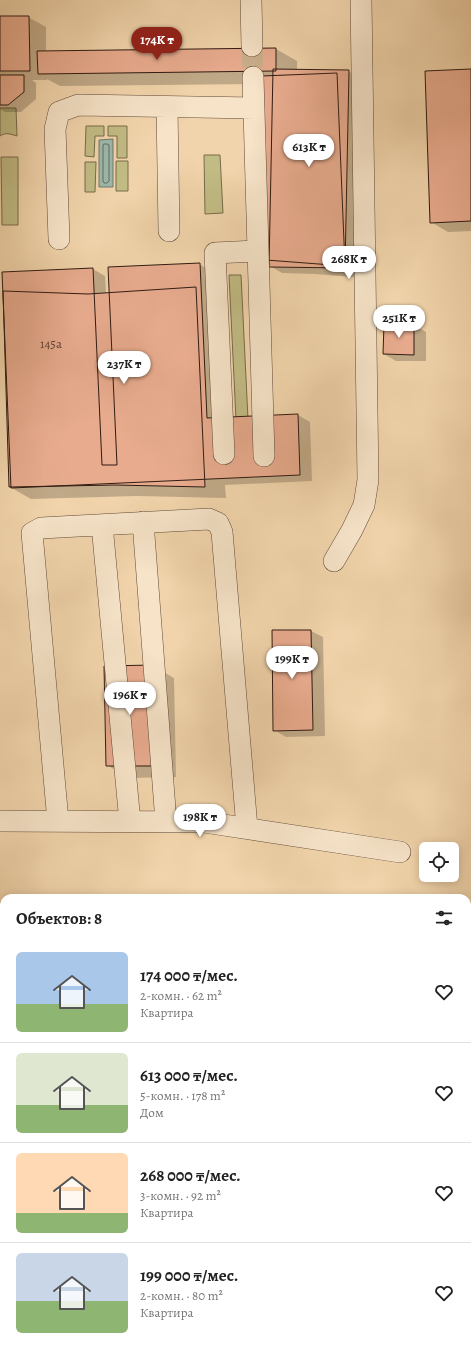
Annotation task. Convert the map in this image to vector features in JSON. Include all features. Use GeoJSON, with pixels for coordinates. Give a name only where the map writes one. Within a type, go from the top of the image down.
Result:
{"type":"FeatureCollection","features":[{"type":"Feature","properties":{"kind":"street"},"geometry":{"type":"LineString","coordinates":[[251,0],[252,46]]}},
{"type":"Feature","properties":{"kind":"street"},"geometry":{"type":"LineString","coordinates":[[334,561],[352,530],[364,505],[368,480],[361,0]]}},
{"type":"Feature","properties":{"kind":"street"},"geometry":{"type":"LineString","coordinates":[[254,77],[264,456]]}},
{"type":"Feature","properties":{"kind":"street"},"geometry":{"type":"LineString","coordinates":[[59,239],[55,128],[59,112],[78,105],[254,108]]}},
{"type":"Feature","properties":{"kind":"street"},"geometry":{"type":"LineString","coordinates":[[167,107],[169,231]]}},
{"type":"Feature","properties":{"kind":"street"},"geometry":{"type":"LineString","coordinates":[[224,454],[215,253],[258,251]]}},
{"type":"Feature","properties":{"kind":"street"},"geometry":{"type":"LineString","coordinates":[[58,821],[32,533],[41,528],[209,519],[218,523],[222,532],[247,828]]}},
{"type":"Feature","properties":{"kind":"street"},"geometry":{"type":"LineString","coordinates":[[143,522],[166,822]]}},
{"type":"Feature","properties":{"kind":"street"},"geometry":{"type":"LineString","coordinates":[[102,525],[130,822]]}},
{"type":"Feature","properties":{"kind":"street"},"geometry":{"type":"LineString","coordinates":[[0,821],[204,822],[400,852]]}},
{"type":"Feature","properties":{"kind":"shaded area"},"geometry":{"type":"Polygon","coordinates":[[[0,108],[16,108],[17,136],[6,134],[0,136],[0,108]]]}},
{"type":"Feature","properties":{"kind":"shaded area"},"geometry":{"type":"Polygon","coordinates":[[[86,126],[104,126],[104,136],[95,136],[94,157],[85,156],[86,126]]]}},
{"type":"Feature","properties":{"kind":"shaded area"},"geometry":{"type":"Polygon","coordinates":[[[108,126],[127,126],[127,158],[117,158],[117,136],[108,136],[108,126]]]}},
{"type":"Feature","properties":{"kind":"shaded area"},"geometry":{"type":"Polygon","coordinates":[[[204,155],[220,155],[223,213],[205,214],[204,155]]]}},
{"type":"Feature","properties":{"kind":"shaded area"},"geometry":{"type":"Polygon","coordinates":[[[1,157],[18,157],[18,225],[2,225],[1,157]]]}},
{"type":"Feature","properties":{"kind":"shaded area"},"geometry":{"type":"Polygon","coordinates":[[[116,161],[128,161],[128,191],[116,191],[116,161]]]}},
{"type":"Feature","properties":{"kind":"shaded area"},"geometry":{"type":"Polygon","coordinates":[[[85,162],[96,162],[95,192],[85,192],[85,162]]]}},
{"type":"Feature","properties":{"kind":"shaded area"},"geometry":{"type":"Polygon","coordinates":[[[229,275],[241,275],[249,440],[237,440],[229,275]]]}},
{"type":"Feature","properties":{"kind":"water"},"geometry":{"type":"Polygon","coordinates":[[[113,139],[113,187],[99,187],[99,140],[113,139]]]}},
{"type":"Feature","properties":{"kind":"building"},"geometry":{"type":"Polygon","coordinates":[[[0,16],[29,16],[30,71],[0,71],[0,16]]]}},
{"type":"Feature","properties":{"kind":"building"},"geometry":{"type":"Polygon","coordinates":[[[276,48],[276,71],[38,74],[37,51],[276,48]]]}},
{"type":"Feature","properties":{"kind":"building"},"geometry":{"type":"Polygon","coordinates":[[[273,69],[349,70],[345,268],[269,267],[273,69]]]}},
{"type":"Feature","properties":{"kind":"building"},"geometry":{"type":"Polygon","coordinates":[[[471,69],[471,221],[430,223],[425,71],[471,69]]]}},
{"type":"Feature","properties":{"kind":"building"},"geometry":{"type":"Polygon","coordinates":[[[337,73],[345,266],[266,260],[262,76],[337,73]]]}},
{"type":"Feature","properties":{"kind":"building"},"geometry":{"type":"Polygon","coordinates":[[[0,75],[24,75],[24,92],[8,105],[0,105],[0,75]]]}},
{"type":"Feature","properties":{"kind":"building"},"geometry":{"type":"Polygon","coordinates":[[[200,263],[207,418],[298,414],[300,475],[11,488],[2,272],[93,268],[102,465],[117,465],[108,267],[200,263]]]}},
{"type":"Feature","properties":{"kind":"building"},"geometry":{"type":"Polygon","coordinates":[[[196,287],[205,487],[115,485],[9,487],[3,291],[88,294],[196,287]]]}},
{"type":"Feature","properties":{"kind":"building"},"geometry":{"type":"Polygon","coordinates":[[[384,324],[414,324],[414,355],[383,354],[384,324]]]}},
{"type":"Feature","properties":{"kind":"building"},"geometry":{"type":"Polygon","coordinates":[[[272,630],[311,630],[313,730],[273,731],[272,630]]]}},
{"type":"Feature","properties":{"kind":"building"},"geometry":{"type":"Polygon","coordinates":[[[153,665],[155,766],[106,766],[104,666],[153,665]]]}},
{"type":"Feature","properties":{"kind":"tunnel"},"geometry":{"type":"LineString","coordinates":[[252,46],[253,77]]}}]}
